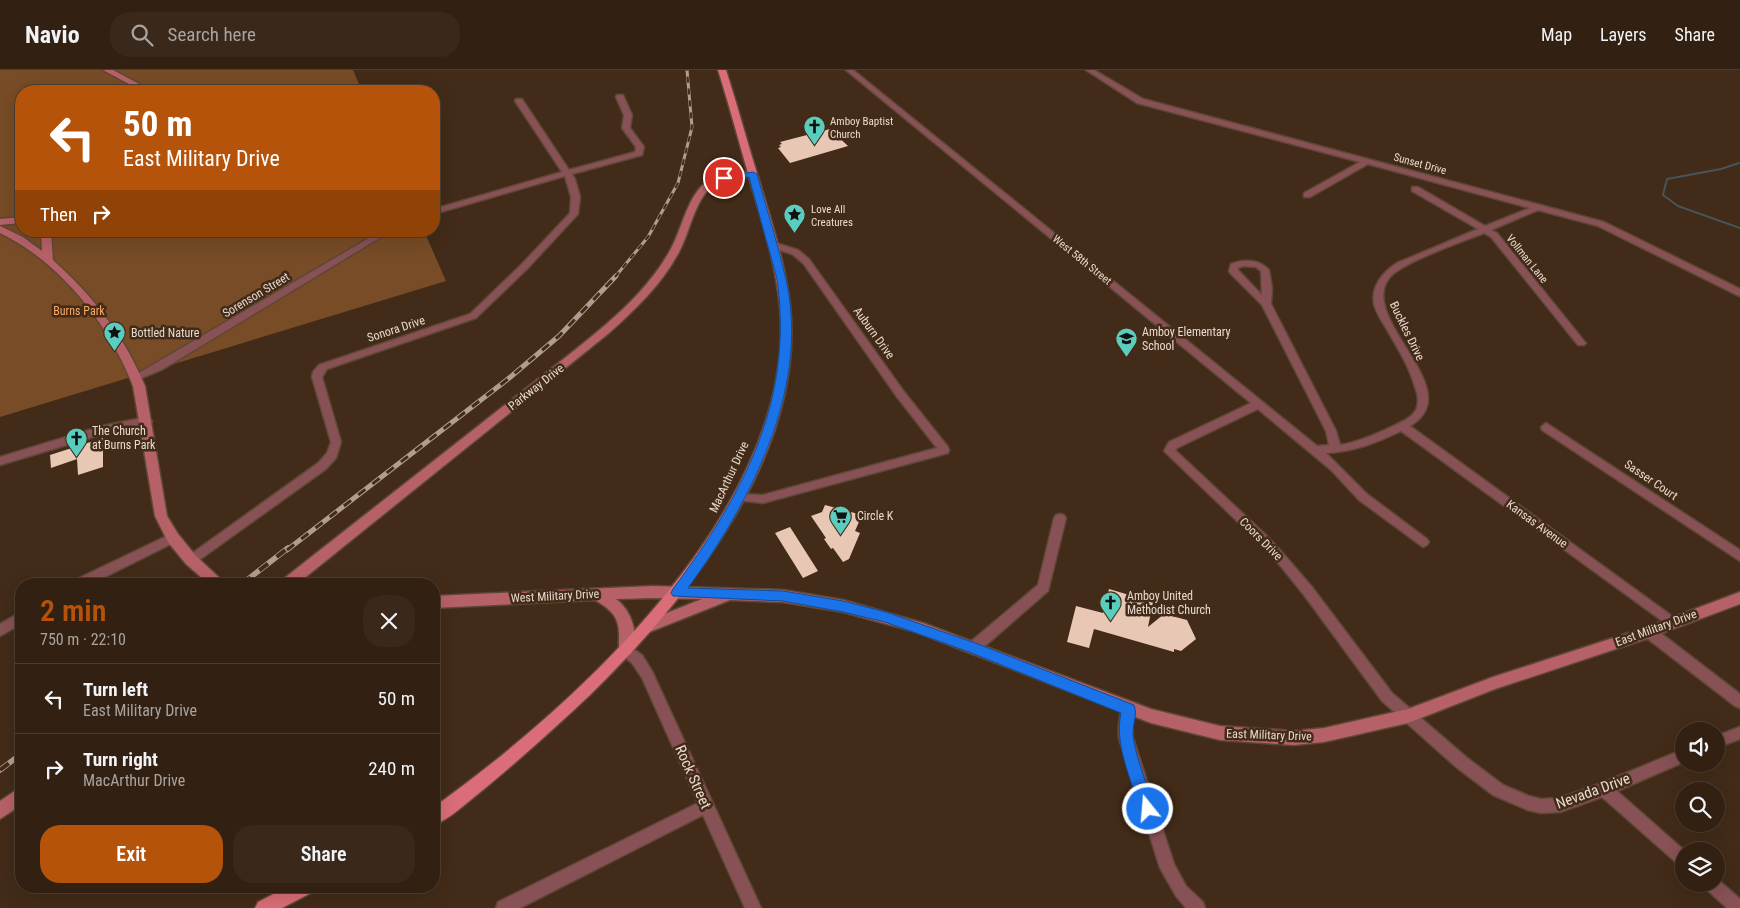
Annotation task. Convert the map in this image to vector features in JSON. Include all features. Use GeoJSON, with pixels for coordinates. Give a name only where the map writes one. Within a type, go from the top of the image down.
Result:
{"type":"FeatureCollection","features":[{"type":"Feature","properties":{"kind":"main road","name":"MacArthur Drive"},"geometry":{"type":"LineString","coordinates":[[440,812],[520,750],[626,650],[677,593],[712,546],[741,497],[770,426],[783,372],[786,340],[785,304],[773,245],[722,70]]}},
{"type":"Feature","properties":{"kind":"main road"},"geometry":{"type":"LineString","coordinates":[[264,908],[293,893]]}},
{"type":"Feature","properties":{"kind":"street"},"geometry":{"type":"LineString","coordinates":[[107,70],[136,85]]}},
{"type":"Feature","properties":{"kind":"street","name":"West 58th Street"},"geometry":{"type":"LineString","coordinates":[[849,70],[1315,450],[1335,467],[1363,497],[1423,542]]}},
{"type":"Feature","properties":{"kind":"street","name":"Sunset Drive"},"geometry":{"type":"LineString","coordinates":[[1089,70],[1136,100],[1591,221],[1620,232],[1740,293]]}},
{"type":"Feature","properties":{"kind":"street"},"geometry":{"type":"LineString","coordinates":[[440,210],[639,153],[640,147],[626,128],[628,115],[620,97]]}},
{"type":"Feature","properties":{"kind":"street","name":"Sonora Drive"},"geometry":{"type":"LineString","coordinates":[[191,560],[322,466],[332,455],[336,442],[317,377],[318,372],[330,364],[454,323],[477,313],[574,214],[576,208],[575,190],[567,174],[520,101]]}},
{"type":"Feature","properties":{"kind":"street"},"geometry":{"type":"LineString","coordinates":[[1307,195],[1368,161]]}},
{"type":"Feature","properties":{"kind":"street","name":"Parkway Drive"},"geometry":{"type":"LineString","coordinates":[[296,578],[613,324],[654,281],[674,253],[707,185],[724,178],[753,174]]}},
{"type":"Feature","properties":{"kind":"street","name":"Vollman Lane"},"geometry":{"type":"LineString","coordinates":[[1415,190],[1494,235],[1581,343]]}},
{"type":"Feature","properties":{"kind":"street","name":"Buckles Drive"},"geometry":{"type":"LineString","coordinates":[[1336,450],[1362,445],[1402,426],[1411,421],[1420,412],[1424,403],[1423,392],[1382,312],[1378,293],[1381,282],[1400,264],[1486,230],[1538,206]]}},
{"type":"Feature","properties":{"kind":"street"},"geometry":{"type":"LineString","coordinates":[[0,222],[15,221]]}},
{"type":"Feature","properties":{"kind":"street"},"geometry":{"type":"LineString","coordinates":[[0,229],[15,232]]}},
{"type":"Feature","properties":{"kind":"street"},"geometry":{"type":"LineString","coordinates":[[23,237],[48,260],[114,333],[137,377],[146,421],[158,503],[162,516],[172,538],[191,560],[212,578]]}},
{"type":"Feature","properties":{"kind":"street"},"geometry":{"type":"LineString","coordinates":[[46,237],[48,260]]}},
{"type":"Feature","properties":{"kind":"street","name":"Sorenson Street"},"geometry":{"type":"LineString","coordinates":[[137,377],[159,367],[377,237]]}},
{"type":"Feature","properties":{"kind":"street","name":"Auburn Drive"},"geometry":{"type":"LineString","coordinates":[[741,497],[763,499],[944,450],[806,261],[795,252],[773,245]]}},
{"type":"Feature","properties":{"kind":"street"},"geometry":{"type":"LineString","coordinates":[[1266,304],[1265,270],[1258,265],[1250,263],[1236,265],[1234,272],[1266,304],[1331,430],[1336,450],[1315,450]]}},
{"type":"Feature","properties":{"kind":"street","name":"Coors Drive"},"geometry":{"type":"LineString","coordinates":[[1259,404],[1174,445],[1169,451],[1264,540],[1283,561],[1308,591],[1387,697],[1408,716]]}},
{"type":"Feature","properties":{"kind":"street"},"geometry":{"type":"LineString","coordinates":[[0,461],[102,430],[146,421]]}},
{"type":"Feature","properties":{"kind":"street","name":"Kansas Avenue"},"geometry":{"type":"LineString","coordinates":[[1402,426],[1672,623]]}},
{"type":"Feature","properties":{"kind":"street","name":"Sasser Court"},"geometry":{"type":"LineString","coordinates":[[1546,427],[1740,556]]}},
{"type":"Feature","properties":{"kind":"street"},"geometry":{"type":"LineString","coordinates":[[973,648],[1044,587],[1060,518]]}},
{"type":"Feature","properties":{"kind":"street"},"geometry":{"type":"LineString","coordinates":[[91,578],[172,538]]}},
{"type":"Feature","properties":{"kind":"street","name":"East Military Drive"},"geometry":{"type":"LineString","coordinates":[[677,593],[783,596],[843,606],[918,627],[1129,709],[1173,722],[1220,733],[1294,738],[1334,734],[1408,716],[1557,661],[1648,632],[1740,598]]}},
{"type":"Feature","properties":{"kind":"street","name":"West Military Drive"},"geometry":{"type":"LineString","coordinates":[[440,602],[596,594],[677,593]]}},
{"type":"Feature","properties":{"kind":"street"},"geometry":{"type":"LineString","coordinates":[[596,594],[614,604],[622,612],[626,622],[626,650]]}},
{"type":"Feature","properties":{"kind":"street"},"geometry":{"type":"LineString","coordinates":[[646,627],[692,608],[734,595]]}},
{"type":"Feature","properties":{"kind":"street"},"geometry":{"type":"LineString","coordinates":[[0,631],[15,621]]}},
{"type":"Feature","properties":{"kind":"street"},"geometry":{"type":"LineString","coordinates":[[1648,632],[1740,702]]}},
{"type":"Feature","properties":{"kind":"street","name":"Rock Street"},"geometry":{"type":"LineString","coordinates":[[626,650],[640,662],[647,674],[753,908]]}},
{"type":"Feature","properties":{"kind":"street"},"geometry":{"type":"LineString","coordinates":[[1129,709],[1126,738],[1156,834],[1174,879],[1181,891],[1197,908]]}},
{"type":"Feature","properties":{"kind":"street","name":"Nevada Drive"},"geometry":{"type":"LineString","coordinates":[[1408,716],[1461,762],[1498,790],[1528,803],[1541,806],[1560,805],[1604,789],[1675,759]]}},
{"type":"Feature","properties":{"kind":"street"},"geometry":{"type":"LineString","coordinates":[[1725,739],[1740,733]]}},
{"type":"Feature","properties":{"kind":"street"},"geometry":{"type":"LineString","coordinates":[[1604,789],[1675,852]]}},
{"type":"Feature","properties":{"kind":"street"},"geometry":{"type":"LineString","coordinates":[[0,811],[15,800]]}},
{"type":"Feature","properties":{"kind":"street"},"geometry":{"type":"LineString","coordinates":[[504,908],[706,806]]}},
{"type":"Feature","properties":{"kind":"street"},"geometry":{"type":"LineString","coordinates":[[1720,892],[1738,908]]}},
{"type":"Feature","properties":{"kind":"green space","name":"Burns Park"},"geometry":{"type":"Polygon","coordinates":[[[0,70],[353,70],[359,85],[15,85],[15,237],[427,237],[446,281],[0,417],[0,70]]]}},
{"type":"Feature","properties":{"kind":"building","name":"Amboy Baptist Church"},"geometry":{"type":"Polygon","coordinates":[[[830,129],[848,146],[790,163],[778,148],[782,144],[780,142],[830,129]]]}},
{"type":"Feature","properties":{"kind":"building","name":"The Church at Burns Park"},"geometry":{"type":"Polygon","coordinates":[[[103,438],[103,467],[78,475],[77,459],[51,468],[50,455],[103,438]]]}},
{"type":"Feature","properties":{"kind":"building","name":"Circle K"},"geometry":{"type":"Polygon","coordinates":[[[825,505],[862,515],[855,531],[860,533],[849,559],[843,562],[824,539],[826,538],[811,516],[822,512],[825,505]]]}},
{"type":"Feature","properties":{"kind":"building"},"geometry":{"type":"Polygon","coordinates":[[[790,527],[818,571],[803,578],[775,533],[790,527]]]}},
{"type":"Feature","properties":{"kind":"building","name":"Amboy United Methodist Church"},"geometry":{"type":"Polygon","coordinates":[[[1109,589],[1153,602],[1148,627],[1164,614],[1187,620],[1196,639],[1181,651],[1174,649],[1174,652],[1094,629],[1089,648],[1067,642],[1076,606],[1103,613],[1109,589]]]}},
{"type":"Feature","properties":{"kind":"waterway"},"geometry":{"type":"LineString","coordinates":[[1739,163],[1721,169],[1667,179],[1663,195],[1678,206],[1740,228]]}},
{"type":"Feature","properties":{"kind":"railway"},"geometry":{"type":"LineString","coordinates":[[615,277],[648,237],[678,183],[692,127],[687,70]]}},
{"type":"Feature","properties":{"kind":"railway"},"geometry":{"type":"LineString","coordinates":[[287,550],[508,379],[559,336],[616,276]]}},
{"type":"Feature","properties":{"kind":"railway"},"geometry":{"type":"LineString","coordinates":[[250,578],[288,548]]}},
{"type":"Feature","properties":{"kind":"railway"},"geometry":{"type":"LineString","coordinates":[[0,770],[15,759]]}},
{"type":"Feature","properties":{"kind":"place","name":"Amboy Baptist Church"},"geometry":{"type":"Point","coordinates":[814,146]}},
{"type":"Feature","properties":{"kind":"place","name":"Love All Creatures"},"geometry":{"type":"Point","coordinates":[795,234]}},
{"type":"Feature","properties":{"kind":"place","name":"Bottled Nature"},"geometry":{"type":"Point","coordinates":[115,352]}},
{"type":"Feature","properties":{"kind":"place","name":"Amboy Elementary School"},"geometry":{"type":"Point","coordinates":[1126,358]}},
{"type":"Feature","properties":{"kind":"place","name":"The Church at Burns Park"},"geometry":{"type":"Point","coordinates":[76,457]}},
{"type":"Feature","properties":{"kind":"place","name":"Circle K"},"geometry":{"type":"Point","coordinates":[841,535]}},
{"type":"Feature","properties":{"kind":"place","name":"Amboy United Methodist Church"},"geometry":{"type":"Point","coordinates":[1111,622]}},
{"type":"Feature","properties":{"kind":"route"},"geometry":{"type":"LineString","coordinates":[[724,178],[753,174],[783,285],[786,328],[783,372],[770,426],[741,497],[703,559],[677,593],[783,596],[843,606],[886,617],[918,627],[1129,709],[1126,738],[1148,809]]}}]}
